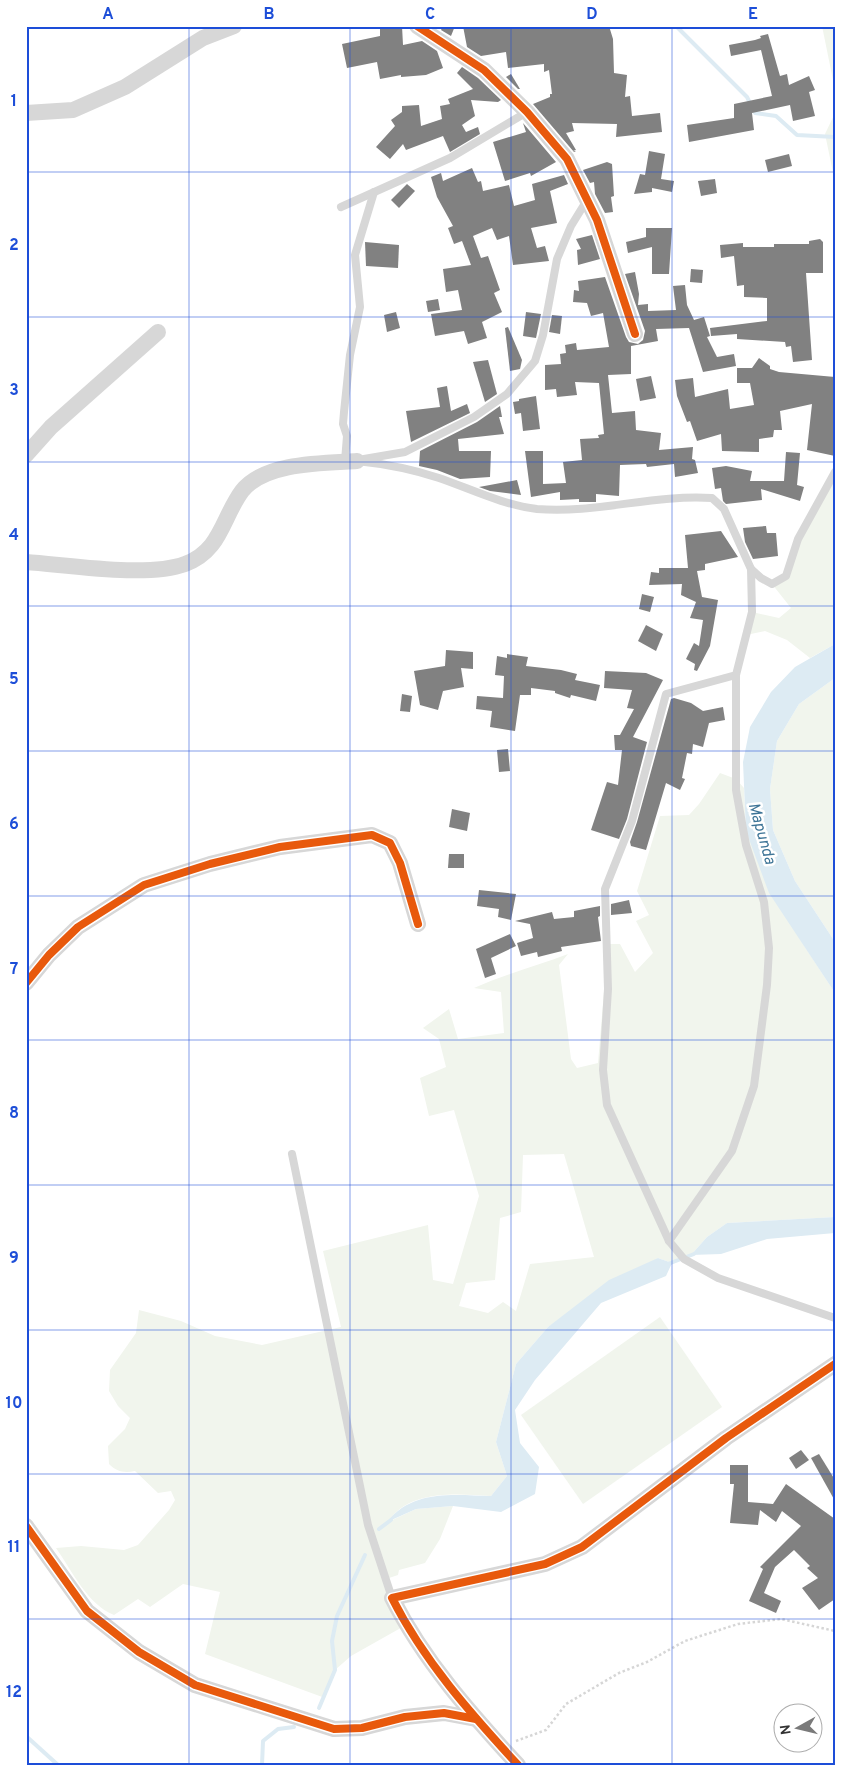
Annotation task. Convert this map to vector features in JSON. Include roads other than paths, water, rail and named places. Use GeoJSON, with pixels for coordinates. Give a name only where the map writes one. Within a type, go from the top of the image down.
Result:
{"type":"FeatureCollection","features":[{"type":"Feature","properties":{"kind":"street"},"geometry":{"type":"LineString","coordinates":[[26,113],[73,110],[125,87],[203,38],[234,26]]}},
{"type":"Feature","properties":{"kind":"street"},"geometry":{"type":"LineString","coordinates":[[417,26],[484,70],[527,112],[567,159],[605,242],[635,334]]}},
{"type":"Feature","properties":{"kind":"street"},"geometry":{"type":"LineString","coordinates":[[26,454],[51,427],[158,332]]}},
{"type":"Feature","properties":{"kind":"street"},"geometry":{"type":"LineString","coordinates":[[26,562],[159,571],[187,563],[212,547],[243,490],[267,473],[294,466],[351,461]]}},
{"type":"Feature","properties":{"kind":"street"},"geometry":{"type":"LineString","coordinates":[[26,984],[49,955],[78,927],[144,885],[210,864],[280,847],[372,835],[390,843],[400,862],[418,924]]}},
{"type":"Feature","properties":{"kind":"street"},"geometry":{"type":"LineString","coordinates":[[518,1765],[476,1719],[430,1661],[406,1625],[392,1598],[545,1564],[582,1547],[726,1438],[835,1364]]}},
{"type":"Feature","properties":{"kind":"street"},"geometry":{"type":"LineString","coordinates":[[26,1526],[87,1611],[138,1652],[195,1685],[334,1729],[362,1728],[406,1717],[444,1713],[476,1719]]}},
{"type":"Feature","properties":{"kind":"lane"},"geometry":{"type":"LineString","coordinates":[[341,207],[450,158],[527,112]]}},
{"type":"Feature","properties":{"kind":"lane"},"geometry":{"type":"LineString","coordinates":[[351,461],[343,424],[350,355],[360,308],[356,255],[374,192]]}},
{"type":"Feature","properties":{"kind":"lane"},"geometry":{"type":"LineString","coordinates":[[351,461],[405,452],[474,417],[507,394],[536,361],[558,260],[571,226],[587,200]]}},
{"type":"Feature","properties":{"kind":"lane"},"geometry":{"type":"LineString","coordinates":[[351,461],[399,466],[440,478],[485,496],[537,509],[584,508],[636,501],[712,498],[724,509],[752,569],[761,578],[772,584],[786,576],[798,539],[835,472]]}},
{"type":"Feature","properties":{"kind":"lane"},"geometry":{"type":"LineString","coordinates":[[669,1241],[732,1151],[754,1086],[767,985],[769,948],[764,902],[746,844],[736,790],[736,675],[752,612],[752,569]]}},
{"type":"Feature","properties":{"kind":"lane"},"geometry":{"type":"LineString","coordinates":[[736,675],[666,694],[632,821],[605,889],[608,989],[603,1070],[607,1105],[669,1241],[684,1259],[718,1278],[835,1318]]}},
{"type":"Feature","properties":{"kind":"lane"},"geometry":{"type":"LineString","coordinates":[[292,1154],[368,1525],[392,1598]]}},
{"type":"Feature","properties":{"kind":"water","name":"Mapunda"},"geometry":{"type":"Polygon","coordinates":[[[835,644],[835,678],[799,704],[777,741],[770,789],[773,830],[795,881],[835,942],[835,993],[769,893],[746,831],[743,762],[750,727],[771,692],[795,667],[835,644]]]}},
{"type":"Feature","properties":{"kind":"water"},"geometry":{"type":"Polygon","coordinates":[[[835,1217],[835,1233],[767,1239],[721,1254],[691,1255],[707,1237],[727,1223],[835,1217]]]}},
{"type":"Feature","properties":{"kind":"water"},"geometry":{"type":"Polygon","coordinates":[[[658,1258],[672,1263],[666,1276],[601,1303],[535,1380],[515,1410],[520,1443],[539,1467],[535,1494],[501,1512],[453,1506],[416,1509],[387,1522],[397,1511],[421,1499],[448,1495],[491,1496],[507,1476],[496,1442],[516,1364],[548,1327],[609,1280],[658,1258]]]}},
{"type":"Feature","properties":{"kind":"waterway"},"geometry":{"type":"LineString","coordinates":[[676,26],[747,97],[750,103]]}},
{"type":"Feature","properties":{"kind":"waterway"},"geometry":{"type":"LineString","coordinates":[[753,110],[755,113],[776,116],[797,135],[835,137]]}},
{"type":"Feature","properties":{"kind":"waterway"},"geometry":{"type":"LineString","coordinates":[[668,1264],[694,1254]]}},
{"type":"Feature","properties":{"kind":"waterway"},"geometry":{"type":"LineString","coordinates":[[379,1529],[391,1520]]}},
{"type":"Feature","properties":{"kind":"waterway"},"geometry":{"type":"LineString","coordinates":[[319,1708],[335,1670],[332,1641],[337,1616],[365,1555]]}},
{"type":"Feature","properties":{"kind":"waterway"},"geometry":{"type":"LineString","coordinates":[[262,1765],[263,1741],[278,1729],[294,1727]]}},
{"type":"Feature","properties":{"kind":"waterway"},"geometry":{"type":"LineString","coordinates":[[26,1736],[58,1765]]}}]}
